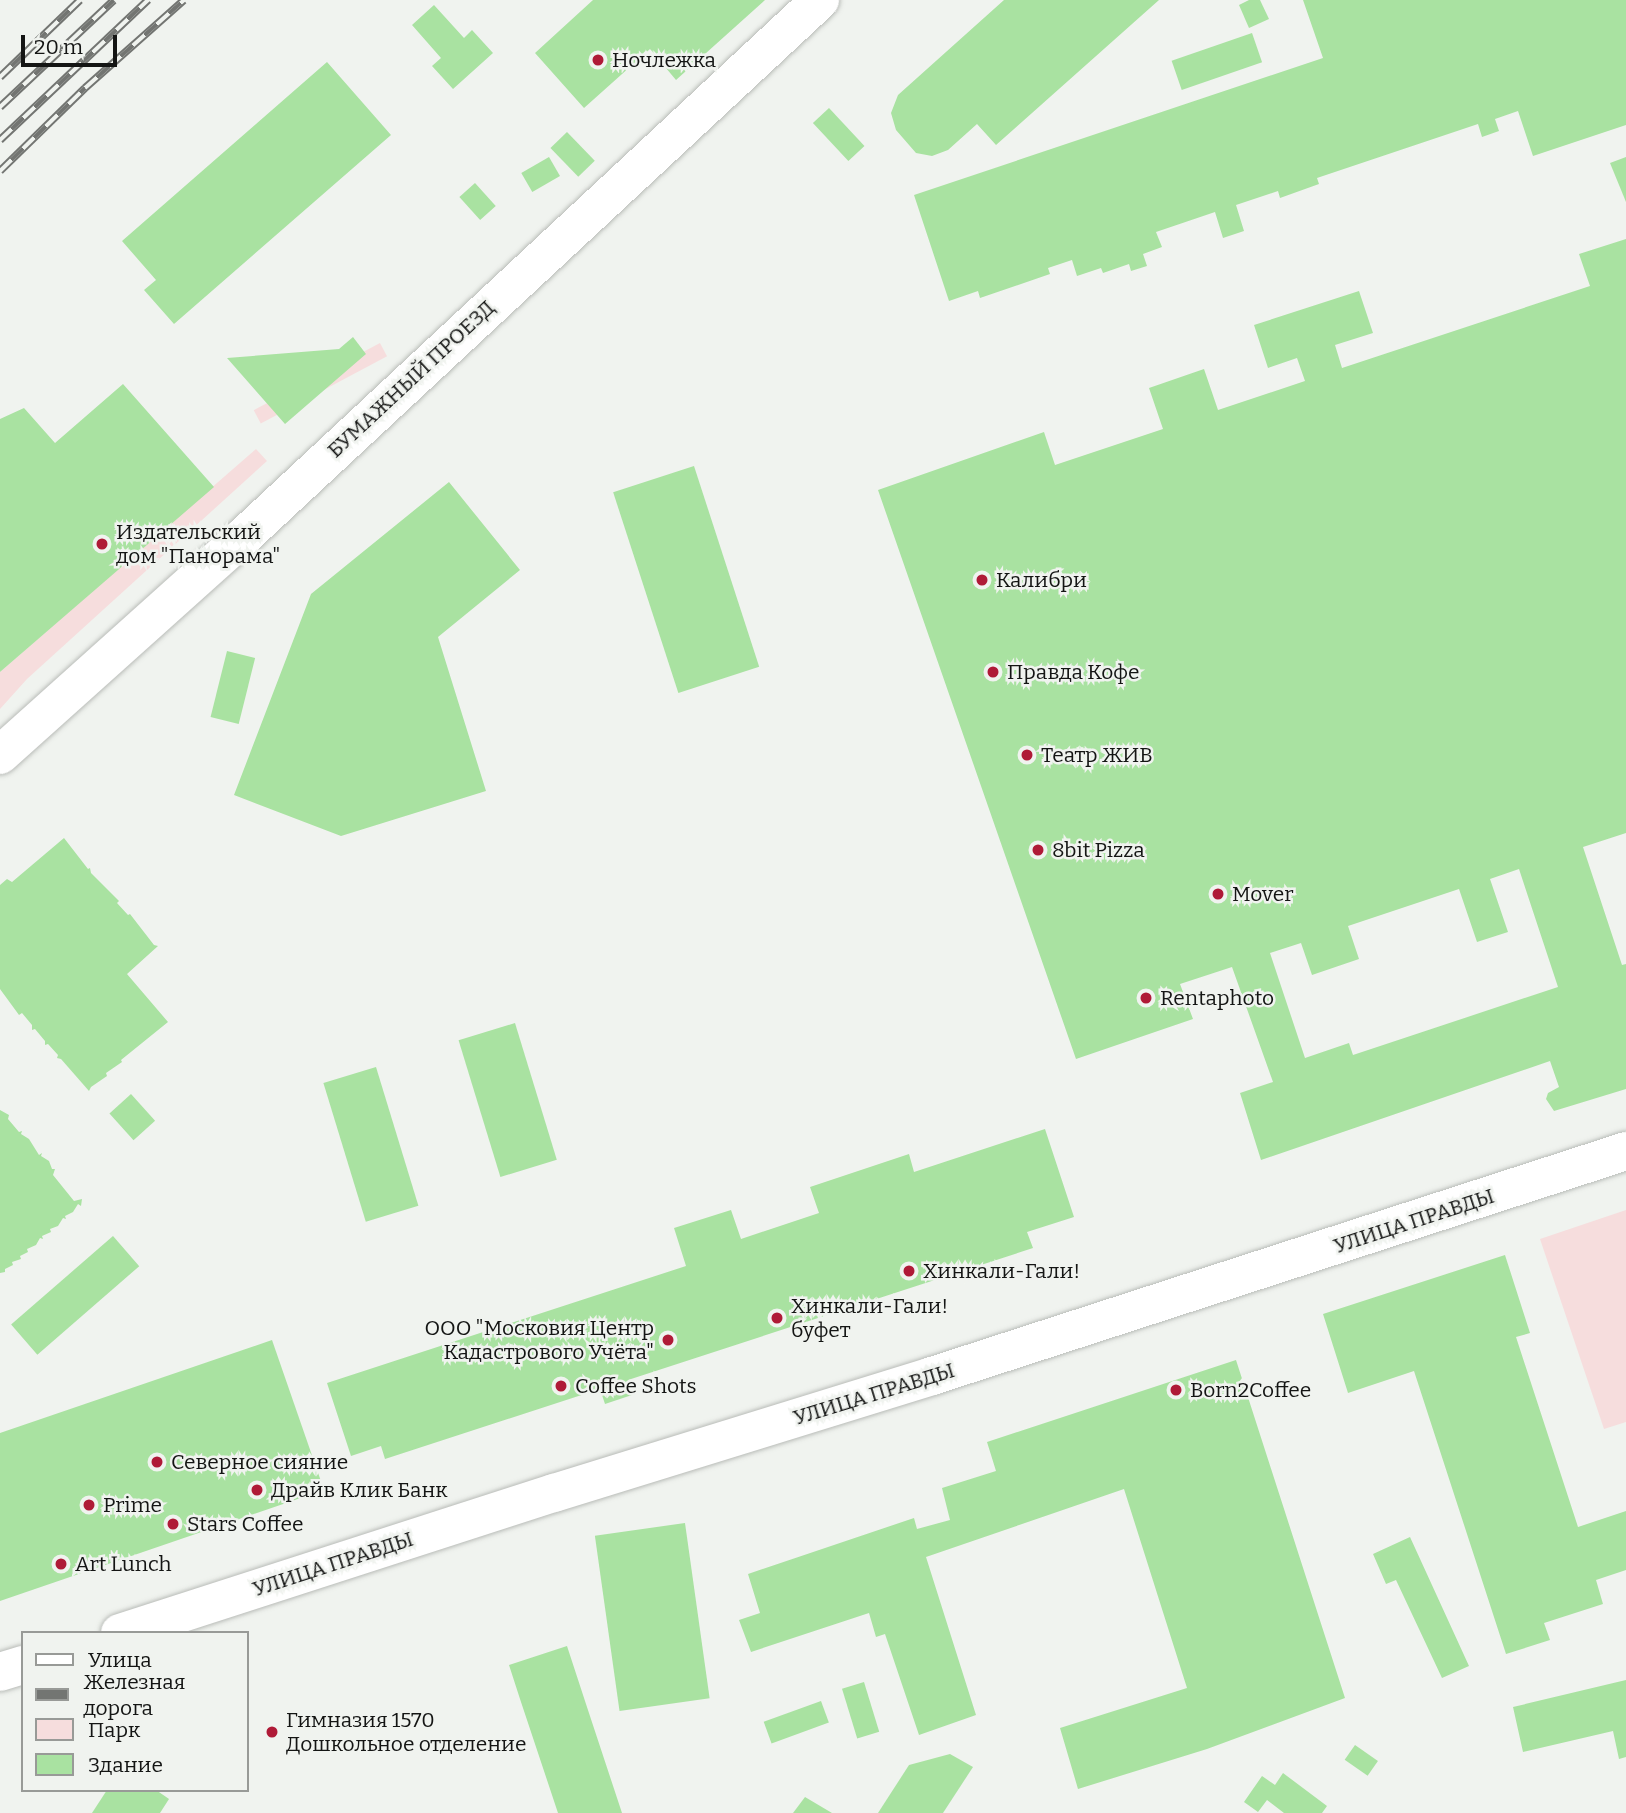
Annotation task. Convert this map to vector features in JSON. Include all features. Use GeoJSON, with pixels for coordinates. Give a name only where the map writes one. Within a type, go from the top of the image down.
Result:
{"type":"FeatureCollection","features":[{"type":"Feature","properties":{"kind":"street","name":"БУМАЖНЫЙ ПРОЕЗД"},"geometry":{"type":"LineString","coordinates":[[0,755],[241,539],[820,0]]}},
{"type":"Feature","properties":{"kind":"street","name":"УЛИЦА ПРАВДЫ"},"geometry":{"type":"LineString","coordinates":[[126,1631],[957,1368],[1626,1151]]}},
{"type":"Feature","properties":{"kind":"street"},"geometry":{"type":"LineString","coordinates":[[0,1672],[21,1666]]}},
{"type":"Feature","properties":{"kind":"green space"},"geometry":{"type":"Polygon","coordinates":[[[380,343],[387,356],[261,423],[254,410],[380,343]]]}},
{"type":"Feature","properties":{"kind":"green space"},"geometry":{"type":"Polygon","coordinates":[[[256,449],[267,461],[27,679],[0,709],[0,672],[256,449]]]}},
{"type":"Feature","properties":{"kind":"green space"},"geometry":{"type":"Polygon","coordinates":[[[1626,1210],[1626,1422],[1604,1429],[1540,1239],[1626,1210]]]}},
{"type":"Feature","properties":{"kind":"building"},"geometry":{"type":"Polygon","coordinates":[[[593,0],[765,0],[676,80],[650,49],[584,108],[535,53],[593,0]]]}},
{"type":"Feature","properties":{"kind":"building"},"geometry":{"type":"Polygon","coordinates":[[[1004,0],[1159,0],[996,145],[977,124],[948,150],[932,156],[916,153],[896,130],[891,113],[898,95],[1004,0]]]}},
{"type":"Feature","properties":{"kind":"building"},"geometry":{"type":"Polygon","coordinates":[[[1249,0],[1260,0],[1269,19],[1249,28],[1239,5],[1249,0]]]}},
{"type":"Feature","properties":{"kind":"building"},"geometry":{"type":"Polygon","coordinates":[[[1303,0],[1626,0],[1626,125],[1533,156],[1518,111],[1495,119],[1499,131],[1482,137],[1478,124],[1317,178],[1319,184],[1280,198],[1278,191],[1236,205],[1244,231],[1223,238],[1215,212],[1156,232],[1162,247],[1143,254],[1147,266],[1131,271],[1129,264],[1103,273],[1101,268],[1077,276],[1072,260],[1048,268],[1050,274],[980,298],[978,291],[949,301],[914,195],[1323,58],[1303,0]]]}},
{"type":"Feature","properties":{"kind":"building"},"geometry":{"type":"Polygon","coordinates":[[[434,5],[464,38],[472,30],[493,53],[453,89],[432,66],[441,58],[412,25],[434,5]]]}},
{"type":"Feature","properties":{"kind":"building"},"geometry":{"type":"Polygon","coordinates":[[[1252,33],[1262,62],[1182,90],[1172,61],[1252,33]]]}},
{"type":"Feature","properties":{"kind":"building"},"geometry":{"type":"Polygon","coordinates":[[[327,62],[391,135],[174,324],[144,290],[156,280],[122,241],[327,62]]]}},
{"type":"Feature","properties":{"kind":"building"},"geometry":{"type":"Polygon","coordinates":[[[829,108],[864,146],[848,161],[813,123],[829,108]]]}},
{"type":"Feature","properties":{"kind":"building"},"geometry":{"type":"Polygon","coordinates":[[[567,132],[595,161],[578,177],[550,148],[567,132]]]}},
{"type":"Feature","properties":{"kind":"building"},"geometry":{"type":"Polygon","coordinates":[[[549,157],[560,176],[532,192],[521,173],[549,157]]]}},
{"type":"Feature","properties":{"kind":"building"},"geometry":{"type":"Polygon","coordinates":[[[1626,157],[1626,202],[1610,163],[1626,157]]]}},
{"type":"Feature","properties":{"kind":"building"},"geometry":{"type":"Polygon","coordinates":[[[475,183],[496,206],[480,220],[459,197],[475,183]]]}},
{"type":"Feature","properties":{"kind":"building"},"geometry":{"type":"Polygon","coordinates":[[[1626,239],[1626,833],[1583,847],[1622,965],[1626,964],[1626,1089],[1554,1111],[1546,1099],[1548,1093],[1559,1087],[1550,1061],[1261,1160],[1240,1093],[1273,1082],[1232,967],[1180,984],[1193,1019],[1076,1059],[878,490],[1044,432],[1055,465],[1163,429],[1149,388],[1204,369],[1218,410],[1305,381],[1297,358],[1268,368],[1254,325],[1359,291],[1373,333],[1335,345],[1342,368],[1590,286],[1579,254],[1626,239]],[[1519,869],[1490,879],[1508,932],[1477,942],[1459,889],[1348,926],[1359,959],[1312,975],[1301,943],[1270,953],[1305,1058],[1349,1043],[1353,1055],[1558,987],[1519,869]]]}},
{"type":"Feature","properties":{"kind":"building"},"geometry":{"type":"Polygon","coordinates":[[[353,337],[366,354],[285,424],[227,358],[339,349],[353,337]]]}},
{"type":"Feature","properties":{"kind":"building"},"geometry":{"type":"Polygon","coordinates":[[[123,384],[214,487],[0,672],[0,419],[24,408],[55,443],[123,384]]]}},
{"type":"Feature","properties":{"kind":"building"},"geometry":{"type":"Polygon","coordinates":[[[694,466],[759,667],[678,693],[613,492],[694,466]]]}},
{"type":"Feature","properties":{"kind":"building"},"geometry":{"type":"Polygon","coordinates":[[[449,482],[520,570],[438,637],[486,791],[341,836],[234,795],[311,594],[449,482]]]}},
{"type":"Feature","properties":{"kind":"building"},"geometry":{"type":"Polygon","coordinates":[[[227,651],[255,658],[239,724],[211,717],[227,651]]]}},
{"type":"Feature","properties":{"kind":"building"},"geometry":{"type":"Polygon","coordinates":[[[64,838],[88,869],[90,868],[91,873],[119,901],[117,903],[130,914],[154,945],[158,946],[127,974],[168,1022],[106,1073],[107,1076],[89,1091],[61,1059],[57,1058],[58,1055],[48,1044],[45,1045],[45,1041],[35,1029],[32,1030],[32,1025],[22,1013],[19,1015],[0,989],[0,885],[7,879],[12,882],[64,838]]]}},
{"type":"Feature","properties":{"kind":"building"},"geometry":{"type":"Polygon","coordinates":[[[515,1023],[557,1160],[500,1177],[459,1040],[515,1023]]]}},
{"type":"Feature","properties":{"kind":"building"},"geometry":{"type":"Polygon","coordinates":[[[376,1067],[418,1206],[366,1222],[323,1083],[376,1067]]]}},
{"type":"Feature","properties":{"kind":"building"},"geometry":{"type":"Polygon","coordinates":[[[131,1094],[155,1121],[134,1140],[109,1113],[131,1094]]]}},
{"type":"Feature","properties":{"kind":"building"},"geometry":{"type":"Polygon","coordinates":[[[0,1110],[9,1115],[8,1119],[29,1139],[39,1155],[42,1153],[41,1156],[49,1161],[52,1169],[55,1169],[53,1175],[74,1201],[82,1199],[81,1206],[78,1204],[73,1212],[65,1216],[66,1219],[63,1218],[58,1226],[50,1229],[51,1232],[42,1236],[43,1239],[40,1238],[36,1245],[27,1249],[28,1252],[20,1256],[21,1259],[12,1262],[13,1265],[0,1273],[0,1110]]]}},
{"type":"Feature","properties":{"kind":"building"},"geometry":{"type":"Polygon","coordinates":[[[1045,1129],[1074,1217],[1027,1232],[1033,1248],[628,1380],[632,1395],[605,1404],[600,1389],[385,1459],[381,1446],[351,1456],[327,1383],[686,1266],[674,1228],[731,1210],[741,1239],[819,1213],[810,1187],[909,1154],[914,1172],[1045,1129]]]}},
{"type":"Feature","properties":{"kind":"building"},"geometry":{"type":"Polygon","coordinates":[[[113,1236],[139,1266],[37,1355],[11,1325],[113,1236]]]}},
{"type":"Feature","properties":{"kind":"building"},"geometry":{"type":"Polygon","coordinates":[[[1505,1255],[1530,1333],[1516,1337],[1578,1527],[1626,1511],[1626,1570],[1596,1580],[1603,1604],[1544,1623],[1550,1640],[1506,1654],[1414,1371],[1348,1393],[1323,1314],[1505,1255]]]}},
{"type":"Feature","properties":{"kind":"building","name":"Северное сияние"},"geometry":{"type":"Polygon","coordinates":[[[272,1340],[324,1490],[0,1601],[0,1433],[272,1340]]]}},
{"type":"Feature","properties":{"kind":"building"},"geometry":{"type":"Polygon","coordinates":[[[1236,1360],[1345,1698],[1207,1749],[1078,1789],[1060,1728],[1187,1688],[1124,1489],[926,1557],[976,1715],[919,1735],[885,1634],[876,1637],[869,1613],[751,1652],[739,1620],[760,1613],[748,1574],[914,1518],[917,1529],[950,1520],[942,1488],[996,1471],[987,1442],[1236,1360]]]}},
{"type":"Feature","properties":{"kind":"building"},"geometry":{"type":"Polygon","coordinates":[[[685,1523],[710,1698],[620,1711],[595,1536],[685,1523]]]}},
{"type":"Feature","properties":{"kind":"building"},"geometry":{"type":"Polygon","coordinates":[[[1410,1537],[1469,1666],[1442,1678],[1396,1580],[1386,1584],[1373,1554],[1410,1537]]]}},
{"type":"Feature","properties":{"kind":"building"},"geometry":{"type":"Polygon","coordinates":[[[567,1646],[622,1813],[558,1813],[520,1699],[509,1665],[567,1646]]]}},
{"type":"Feature","properties":{"kind":"building"},"geometry":{"type":"Polygon","coordinates":[[[1626,1680],[1626,1757],[1619,1759],[1613,1731],[1523,1752],[1513,1707],[1626,1680]]]}},
{"type":"Feature","properties":{"kind":"building"},"geometry":{"type":"Polygon","coordinates":[[[864,1682],[879,1732],[857,1738],[842,1689],[864,1682]]]}},
{"type":"Feature","properties":{"kind":"building"},"geometry":{"type":"Polygon","coordinates":[[[821,1701],[829,1723],[772,1743],[764,1722],[821,1701]]]}},
{"type":"Feature","properties":{"kind":"building"},"geometry":{"type":"Polygon","coordinates":[[[1355,1745],[1378,1761],[1368,1776],[1345,1760],[1355,1745]]]}},
{"type":"Feature","properties":{"kind":"building"},"geometry":{"type":"Polygon","coordinates":[[[950,1754],[973,1767],[943,1813],[878,1813],[909,1765],[950,1754]]]}},
{"type":"Feature","properties":{"kind":"building"},"geometry":{"type":"Polygon","coordinates":[[[1283,1773],[1327,1806],[1322,1813],[1284,1813],[1267,1800],[1258,1812],[1244,1802],[1262,1776],[1275,1785],[1283,1773]]]}},
{"type":"Feature","properties":{"kind":"building"},"geometry":{"type":"Polygon","coordinates":[[[106,1792],[159,1792],[169,1799],[160,1813],[92,1813],[106,1792]]]}},
{"type":"Feature","properties":{"kind":"building"},"geometry":{"type":"Polygon","coordinates":[[[805,1797],[832,1813],[793,1813],[805,1797]]]}},
{"type":"Feature","properties":{"kind":"railway"},"geometry":{"type":"LineString","coordinates":[[0,77],[80,0]]}},
{"type":"Feature","properties":{"kind":"railway"},"geometry":{"type":"LineString","coordinates":[[0,107],[114,0]]}},
{"type":"Feature","properties":{"kind":"railway"},"geometry":{"type":"LineString","coordinates":[[0,140],[148,0]]}},
{"type":"Feature","properties":{"kind":"railway"},"geometry":{"type":"LineString","coordinates":[[0,171],[85,88],[184,0]]}},
{"type":"Feature","properties":{"kind":"place","name":"Ночлежка"},"geometry":{"type":"Point","coordinates":[598,60]}},
{"type":"Feature","properties":{"kind":"place","name":"Издательский дом \"Панорама\""},"geometry":{"type":"Point","coordinates":[102,544]}},
{"type":"Feature","properties":{"kind":"place","name":"Калибри"},"geometry":{"type":"Point","coordinates":[982,580]}},
{"type":"Feature","properties":{"kind":"place","name":"Правда Кофе"},"geometry":{"type":"Point","coordinates":[993,672]}},
{"type":"Feature","properties":{"kind":"place","name":"Театр ЖИВ"},"geometry":{"type":"Point","coordinates":[1027,755]}},
{"type":"Feature","properties":{"kind":"place","name":"8bit Pizza"},"geometry":{"type":"Point","coordinates":[1038,850]}},
{"type":"Feature","properties":{"kind":"place","name":"Mover"},"geometry":{"type":"Point","coordinates":[1218,894]}},
{"type":"Feature","properties":{"kind":"place","name":"Rentaphoto"},"geometry":{"type":"Point","coordinates":[1146,998]}},
{"type":"Feature","properties":{"kind":"place","name":"Хинкали-Гали!"},"geometry":{"type":"Point","coordinates":[909,1271]}},
{"type":"Feature","properties":{"kind":"place","name":"Хинкали-Гали! буфет"},"geometry":{"type":"Point","coordinates":[777,1318]}},
{"type":"Feature","properties":{"kind":"place","name":"ООО \"Московия Центр Кадастрового Учёта\""},"geometry":{"type":"Point","coordinates":[668,1340]}},
{"type":"Feature","properties":{"kind":"place","name":"Coffee Shots"},"geometry":{"type":"Point","coordinates":[561,1386]}},
{"type":"Feature","properties":{"kind":"place","name":"Born2Coffee"},"geometry":{"type":"Point","coordinates":[1176,1390]}},
{"type":"Feature","properties":{"kind":"place","name":"Северное сияние"},"geometry":{"type":"Point","coordinates":[157,1462]}},
{"type":"Feature","properties":{"kind":"place","name":"Драйв Клик Банк"},"geometry":{"type":"Point","coordinates":[257,1490]}},
{"type":"Feature","properties":{"kind":"place","name":"Prime"},"geometry":{"type":"Point","coordinates":[89,1505]}},
{"type":"Feature","properties":{"kind":"place","name":"Stars Coffee"},"geometry":{"type":"Point","coordinates":[173,1524]}},
{"type":"Feature","properties":{"kind":"place","name":"Art Lunch"},"geometry":{"type":"Point","coordinates":[61,1564]}},
{"type":"Feature","properties":{"kind":"place","name":"Гимназия 1570 Дошкольное отделение"},"geometry":{"type":"Point","coordinates":[272,1732]}}]}
